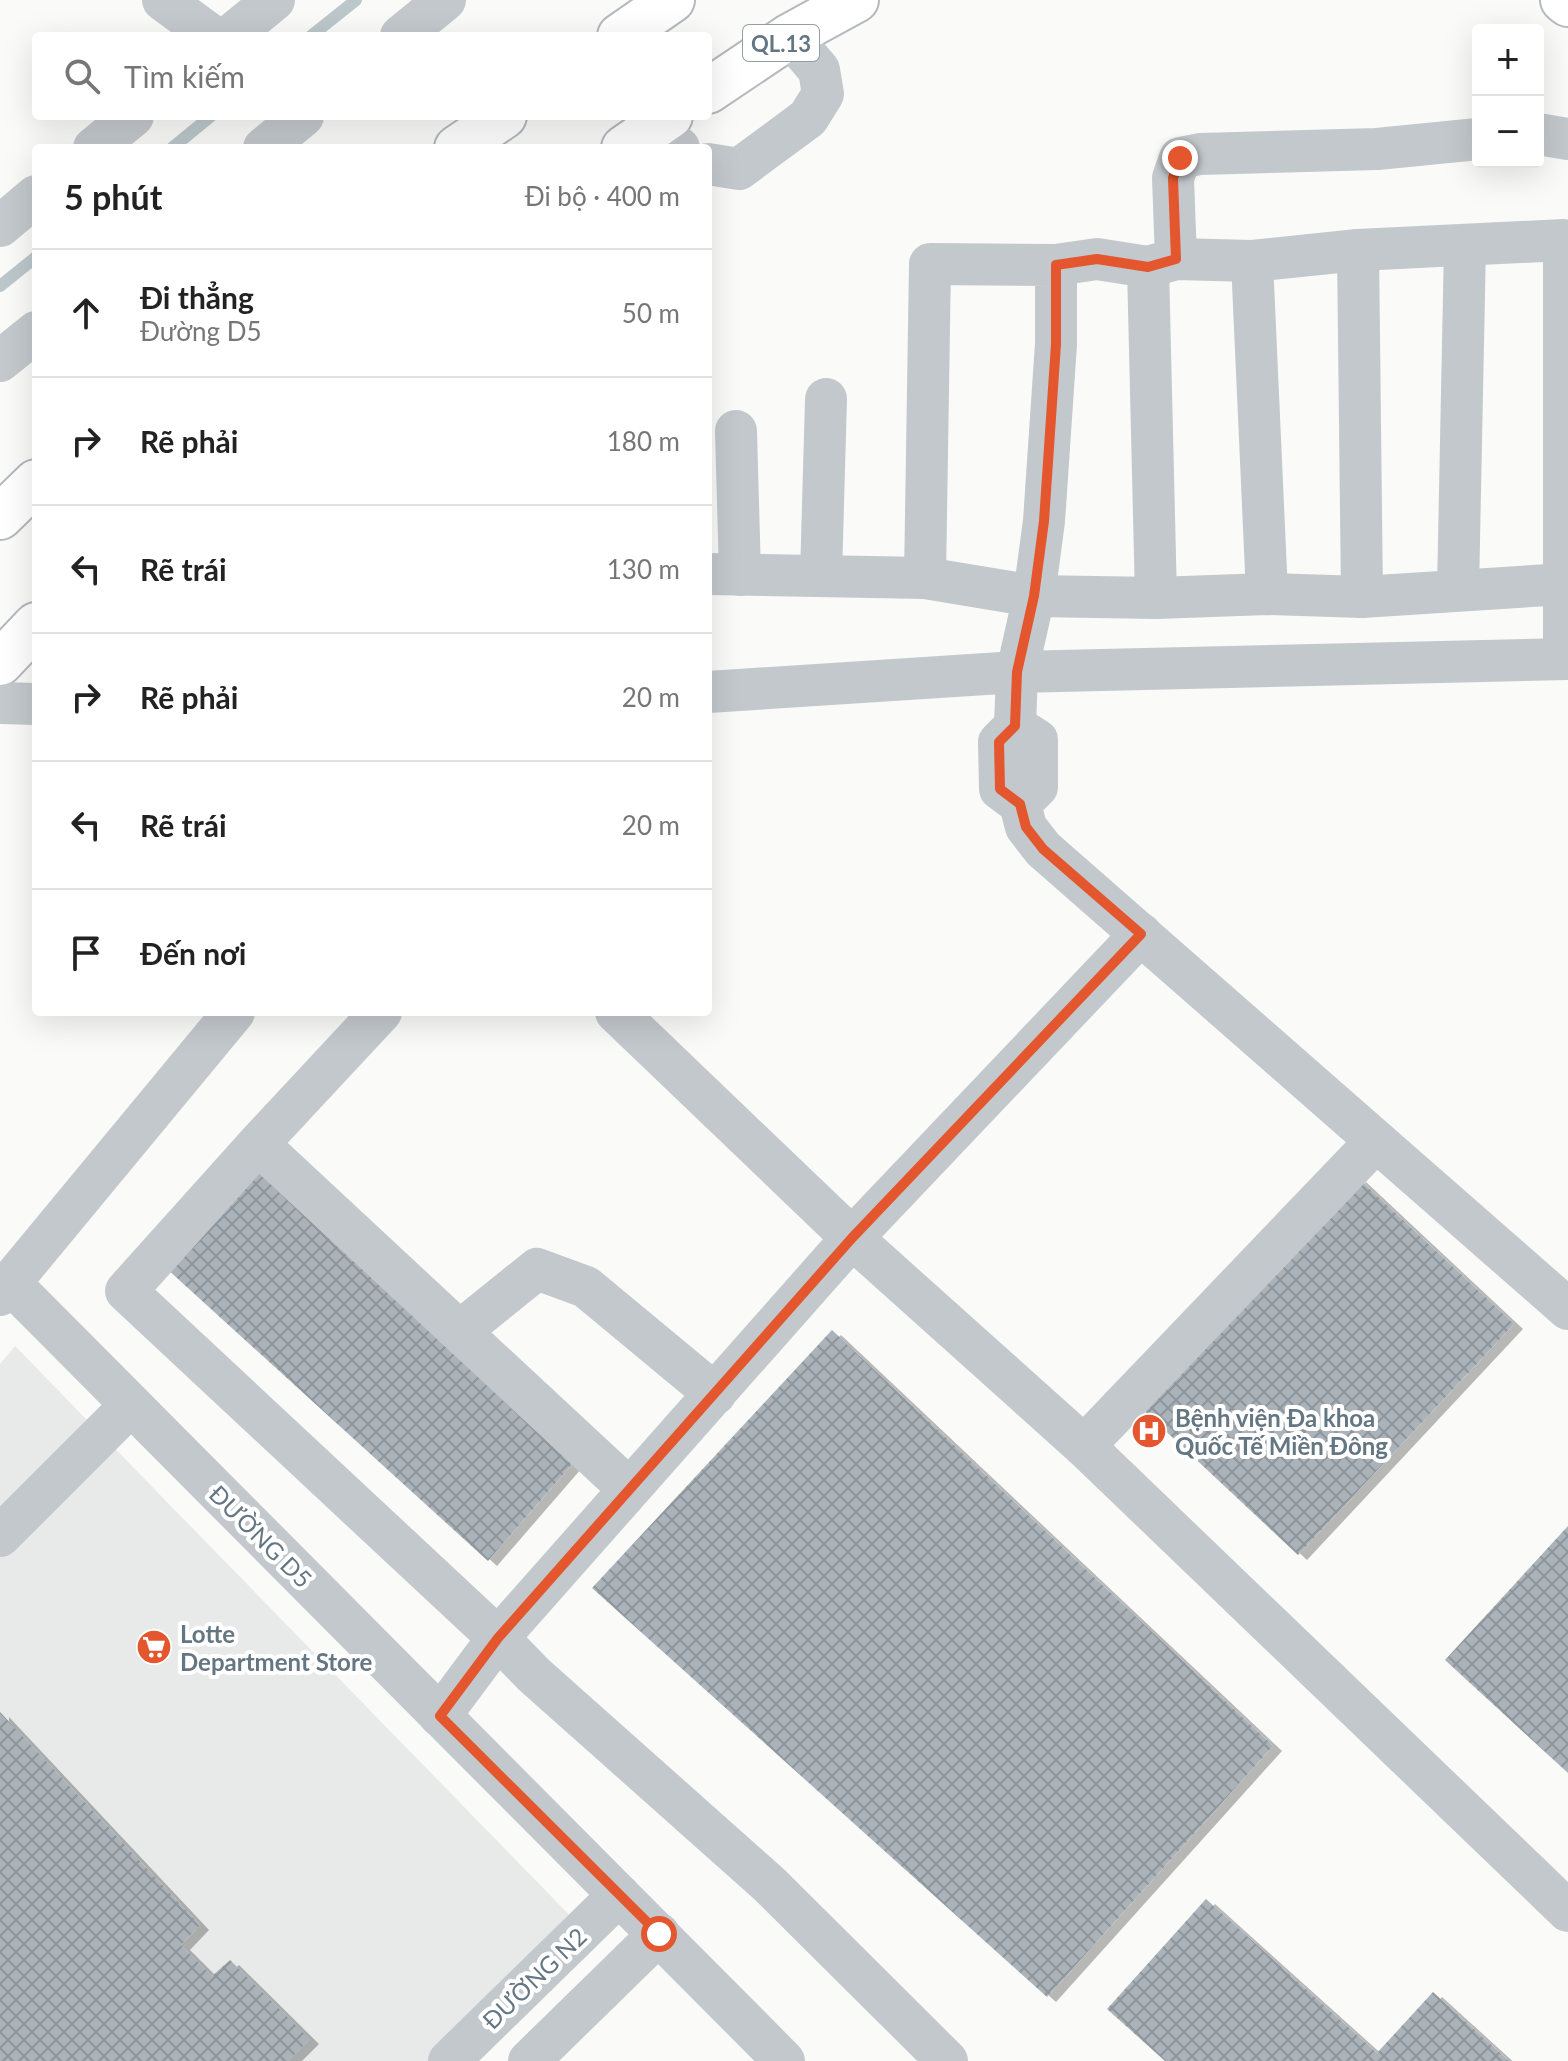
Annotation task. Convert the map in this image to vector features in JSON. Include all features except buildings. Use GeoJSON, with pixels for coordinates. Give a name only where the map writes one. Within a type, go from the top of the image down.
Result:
{"type":"FeatureCollection","features":[{"type":"Feature","properties":{"kind":"main road"},"geometry":{"type":"LineString","coordinates":[[626,32],[672,0]]}},
{"type":"Feature","properties":{"kind":"main road","name":"QL.13"},"geometry":{"type":"LineString","coordinates":[[712,88],[790,36],[856,0]]}},
{"type":"Feature","properties":{"kind":"main road"},"geometry":{"type":"LineString","coordinates":[[1563,0],[1568,4]]}},
{"type":"Feature","properties":{"kind":"main road"},"geometry":{"type":"LineString","coordinates":[[463,144],[498,120]]}},
{"type":"Feature","properties":{"kind":"main road"},"geometry":{"type":"LineString","coordinates":[[0,517],[32,486]]}},
{"type":"Feature","properties":{"kind":"main road"},"geometry":{"type":"LineString","coordinates":[[0,663],[32,629]]}},
{"type":"Feature","properties":{"kind":"street"},"geometry":{"type":"LineString","coordinates":[[163,0],[207,32]]}},
{"type":"Feature","properties":{"kind":"street"},"geometry":{"type":"LineString","coordinates":[[235,32],[274,0]]}},
{"type":"Feature","properties":{"kind":"street"},"geometry":{"type":"LineString","coordinates":[[406,32],[445,0]]}},
{"type":"Feature","properties":{"kind":"street"},"geometry":{"type":"LineString","coordinates":[[712,165],[739,169],[808,118],[823,94],[819,70],[790,36]]}},
{"type":"Feature","properties":{"kind":"street"},"geometry":{"type":"LineString","coordinates":[[99,144],[128,120]]}},
{"type":"Feature","properties":{"kind":"street"},"geometry":{"type":"LineString","coordinates":[[269,144],[298,120]]}},
{"type":"Feature","properties":{"kind":"street"},"geometry":{"type":"LineString","coordinates":[[1544,135],[1568,139]]}},
{"type":"Feature","properties":{"kind":"street"},"geometry":{"type":"LineString","coordinates":[[1156,598],[1162,263],[1173,178],[1180,158],[1200,154],[1377,149],[1472,140]]}},
{"type":"Feature","properties":{"kind":"street"},"geometry":{"type":"LineString","coordinates":[[0,226],[32,199]]}},
{"type":"Feature","properties":{"kind":"street"},"geometry":{"type":"LineString","coordinates":[[712,692],[1017,672],[1566,659],[1566,228],[1465,245],[1358,250],[1252,261],[1162,263],[1097,259],[1056,265],[930,264],[925,578]]}},
{"type":"Feature","properties":{"kind":"street"},"geometry":{"type":"LineString","coordinates":[[1458,590],[1465,245]]}},
{"type":"Feature","properties":{"kind":"street"},"geometry":{"type":"LineString","coordinates":[[1358,250],[1362,597]]}},
{"type":"Feature","properties":{"kind":"street"},"geometry":{"type":"LineString","coordinates":[[1252,261],[1267,594]]}},
{"type":"Feature","properties":{"kind":"street"},"geometry":{"type":"LineString","coordinates":[[1056,265],[1056,344],[1044,521],[1034,596],[1017,672],[1015,726],[1037,740],[1037,787],[1020,804],[1026,827],[1043,849],[1568,1309]]}},
{"type":"Feature","properties":{"kind":"street"},"geometry":{"type":"LineString","coordinates":[[0,361],[32,335]]}},
{"type":"Feature","properties":{"kind":"street"},"geometry":{"type":"LineString","coordinates":[[821,576],[826,399]]}},
{"type":"Feature","properties":{"kind":"street"},"geometry":{"type":"LineString","coordinates":[[736,431],[724,575],[925,578],[1034,596],[1156,598],[1267,594],[1362,597],[1564,584]]}},
{"type":"Feature","properties":{"kind":"street"},"geometry":{"type":"LineString","coordinates":[[0,703],[32,704]]}},
{"type":"Feature","properties":{"kind":"street"},"geometry":{"type":"LineString","coordinates":[[440,1716],[498,1638],[852,1238],[1141,934]]}},
{"type":"Feature","properties":{"kind":"street"},"geometry":{"type":"LineString","coordinates":[[5,1289],[231,1016]]}},
{"type":"Feature","properties":{"kind":"street"},"geometry":{"type":"LineString","coordinates":[[377,1016],[126,1291],[534,1675],[769,1884],[947,2061]]}},
{"type":"Feature","properties":{"kind":"street"},"geometry":{"type":"LineString","coordinates":[[620,1016],[852,1238],[1084,1446],[1568,1911]]}},
{"type":"Feature","properties":{"kind":"street"},"geometry":{"type":"LineString","coordinates":[[1084,1446],[1376,1141]]}},
{"type":"Feature","properties":{"kind":"street"},"geometry":{"type":"LineString","coordinates":[[258,1144],[629,1489]]}},
{"type":"Feature","properties":{"kind":"street"},"geometry":{"type":"LineString","coordinates":[[460,1331],[537,1269],[586,1287],[715,1394]]}},
{"type":"Feature","properties":{"kind":"street","name":"ĐƯỜNG D5"},"geometry":{"type":"LineString","coordinates":[[5,1289],[131,1405],[784,2061]]}},
{"type":"Feature","properties":{"kind":"street"},"geometry":{"type":"LineString","coordinates":[[0,1536],[131,1405]]}},
{"type":"Feature","properties":{"kind":"street","name":"ĐƯỜNG N2"},"geometry":{"type":"LineString","coordinates":[[449,2061],[619,1895]]}},
{"type":"Feature","properties":{"kind":"street"},"geometry":{"type":"LineString","coordinates":[[529,2061],[659,1934]]}},
{"type":"Feature","properties":{"kind":"shaded area","name":"Lotte Department Store"},"geometry":{"type":"Polygon","coordinates":[[[15,1346],[583,1929],[449,2061],[0,2061],[0,1364],[15,1346]]]}},
{"type":"Feature","properties":{"kind":"waterway"},"geometry":{"type":"LineString","coordinates":[[316,32],[356,0]]}},
{"type":"Feature","properties":{"kind":"waterway"},"geometry":{"type":"LineString","coordinates":[[177,144],[206,120]]}},
{"type":"Feature","properties":{"kind":"waterway"},"geometry":{"type":"LineString","coordinates":[[0,286],[32,260]]}},
{"type":"Feature","properties":{"kind":"place","name":"Bệnh viện Đa khoa Quốc Tế Miền Đông"},"geometry":{"type":"Point","coordinates":[1149,1431]}},
{"type":"Feature","properties":{"kind":"place","name":"Lotte Department Store"},"geometry":{"type":"Point","coordinates":[154,1647]}},
{"type":"Feature","properties":{"kind":"route"},"geometry":{"type":"LineString","coordinates":[[659,1934],[440,1716],[498,1638],[852,1238],[1141,934],[1043,849],[1026,827],[1020,804],[1000,789],[999,742],[1015,726],[1017,672],[1034,596],[1044,521],[1056,344],[1056,265],[1097,259],[1148,267],[1176,259],[1173,178],[1180,158]]}}]}
